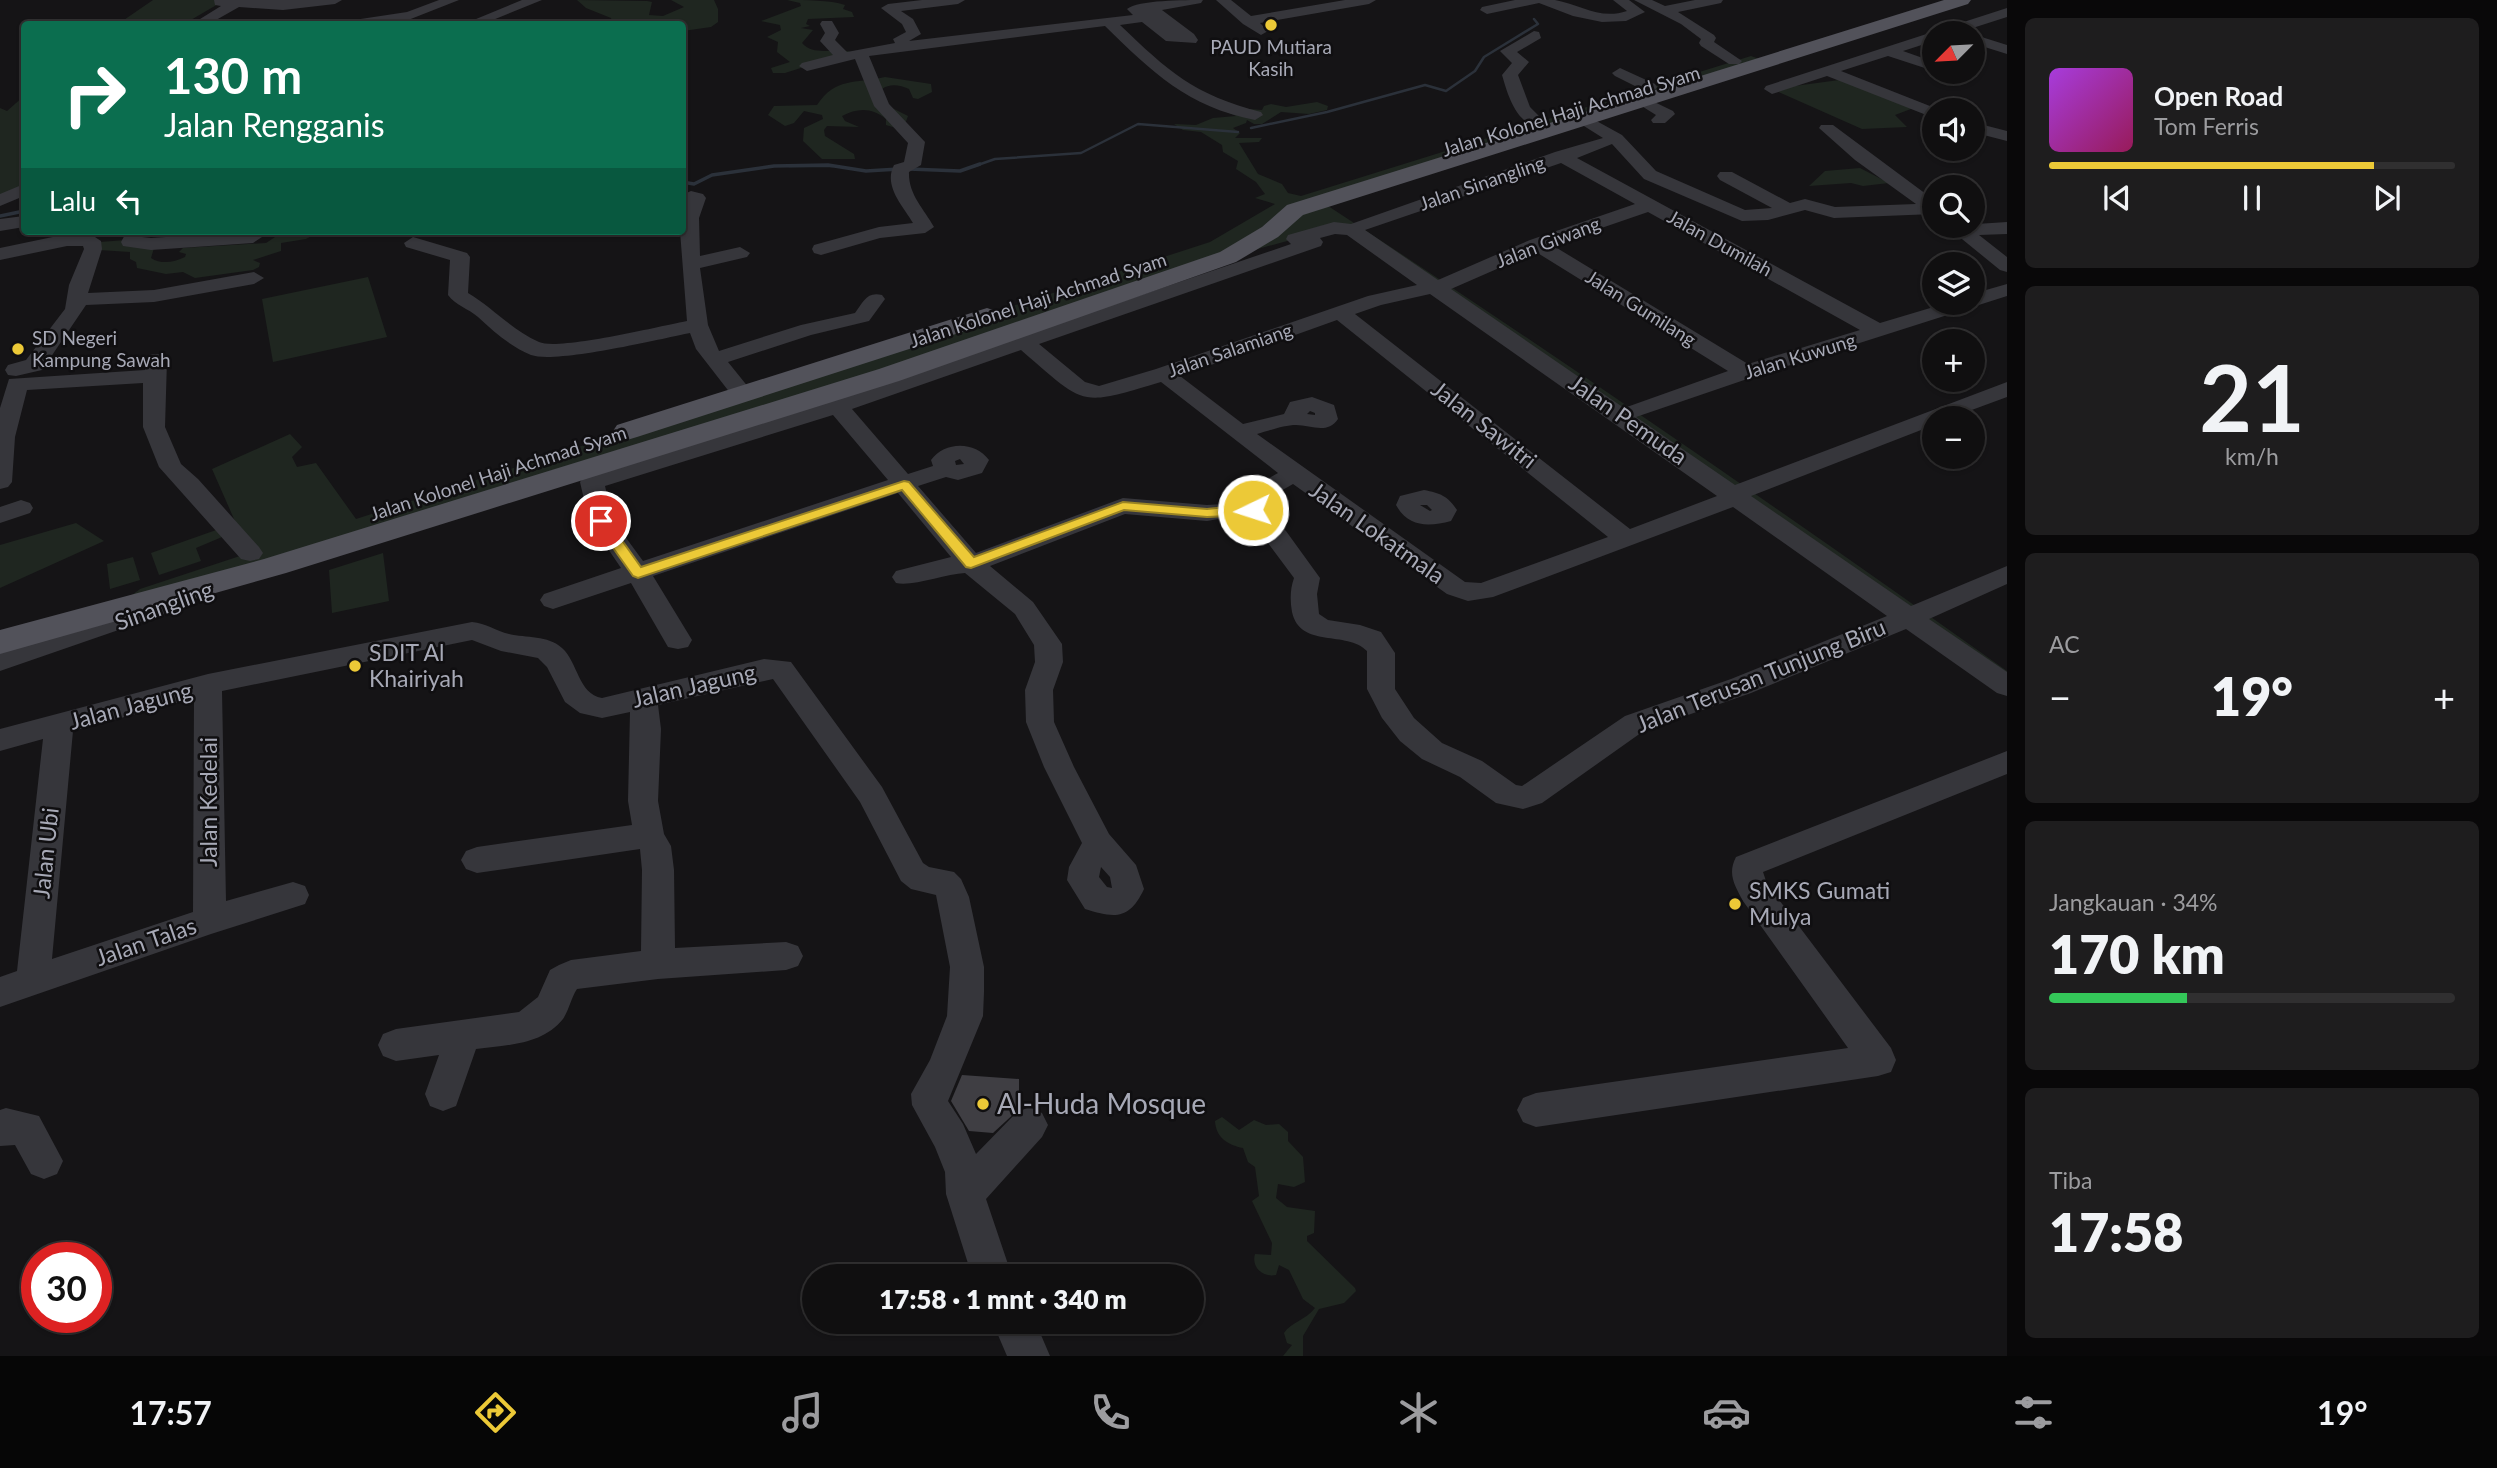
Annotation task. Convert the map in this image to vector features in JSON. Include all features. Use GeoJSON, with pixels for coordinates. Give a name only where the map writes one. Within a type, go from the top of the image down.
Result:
{"type":"FeatureCollection","features":[{"type":"Feature","properties":{"kind":"main road","name":"Jalan Kolonel Haji Achmad Syam"},"geometry":{"type":"LineString","coordinates":[[0,629],[140,589],[262,560],[698,421],[889,375],[1229,244],[1270,232],[1295,210],[1537,122],[1645,94],[1930,0]]}},
{"type":"Feature","properties":{"kind":"main road"},"geometry":{"type":"LineString","coordinates":[[1750,61],[1962,0]]}},
{"type":"Feature","properties":{"kind":"main road","name":"Jalan Kolonel Haji Achmad Syam"},"geometry":{"type":"LineString","coordinates":[[1265,210],[1273,205],[1582,118],[1645,94]]}},
{"type":"Feature","properties":{"kind":"main road","name":"Jalan Kolonel Haji Achmad Syam"},"geometry":{"type":"LineString","coordinates":[[698,421],[742,393],[1186,252],[1229,244]]}},
{"type":"Feature","properties":{"kind":"main road"},"geometry":{"type":"LineString","coordinates":[[0,642],[74,630],[108,613],[262,560]]}},
{"type":"Feature","properties":{"kind":"main road"},"geometry":{"type":"LineString","coordinates":[[108,613],[140,589]]}},
{"type":"Feature","properties":{"kind":"street"},"geometry":{"type":"LineString","coordinates":[[267,17],[298,0]]}},
{"type":"Feature","properties":{"kind":"street"},"geometry":{"type":"LineString","coordinates":[[190,21],[230,2],[283,6],[335,0]]}},
{"type":"Feature","properties":{"kind":"street"},"geometry":{"type":"LineString","coordinates":[[393,21],[452,0]]}},
{"type":"Feature","properties":{"kind":"street"},"geometry":{"type":"LineString","coordinates":[[480,21],[535,0]]}},
{"type":"Feature","properties":{"kind":"street"},"geometry":{"type":"LineString","coordinates":[[904,46],[900,39],[914,34],[903,18],[887,9],[905,3],[958,0]]}},
{"type":"Feature","properties":{"kind":"street"},"geometry":{"type":"LineString","coordinates":[[807,66],[843,55],[1108,21],[1196,0]]}},
{"type":"Feature","properties":{"kind":"street"},"geometry":{"type":"LineString","coordinates":[[1223,0],[1263,32]]}},
{"type":"Feature","properties":{"kind":"street"},"geometry":{"type":"LineString","coordinates":[[1248,21],[1370,0]]}},
{"type":"Feature","properties":{"kind":"street"},"geometry":{"type":"LineString","coordinates":[[1487,10],[1535,0]]}},
{"type":"Feature","properties":{"kind":"street"},"geometry":{"type":"LineString","coordinates":[[1545,0],[1587,16],[1614,18],[1638,12],[1620,0]]}},
{"type":"Feature","properties":{"kind":"street"},"geometry":{"type":"LineString","coordinates":[[1641,0],[1686,21],[1709,38],[1706,43],[1750,61]]}},
{"type":"Feature","properties":{"kind":"street"},"geometry":{"type":"LineString","coordinates":[[1665,10],[1716,0]]}},
{"type":"Feature","properties":{"kind":"street"},"geometry":{"type":"LineString","coordinates":[[203,21],[230,2]]}},
{"type":"Feature","properties":{"kind":"street"},"geometry":{"type":"LineString","coordinates":[[1077,8],[1091,22]]}},
{"type":"Feature","properties":{"kind":"street"},"geometry":{"type":"LineString","coordinates":[[1981,21],[2007,12]]}},
{"type":"Feature","properties":{"kind":"street"},"geometry":{"type":"LineString","coordinates":[[371,21],[410,14]]}},
{"type":"Feature","properties":{"kind":"street"},"geometry":{"type":"LineString","coordinates":[[1108,21],[1161,72],[1185,90],[1232,113],[1255,115]]}},
{"type":"Feature","properties":{"kind":"street"},"geometry":{"type":"LineString","coordinates":[[827,24],[832,32],[827,41],[843,55]]}},
{"type":"Feature","properties":{"kind":"street"},"geometry":{"type":"LineString","coordinates":[[1534,35],[1534,38],[1507,51],[1521,62],[1510,75],[1512,87],[1525,114],[1537,122]]}},
{"type":"Feature","properties":{"kind":"street"},"geometry":{"type":"LineString","coordinates":[[1772,89],[1922,40]]}},
{"type":"Feature","properties":{"kind":"street"},"geometry":{"type":"LineString","coordinates":[[1985,42],[2007,50]]}},
{"type":"Feature","properties":{"kind":"street"},"geometry":{"type":"LineString","coordinates":[[1889,51],[1922,63]]}},
{"type":"Feature","properties":{"kind":"street"},"geometry":{"type":"LineString","coordinates":[[821,250],[869,235],[925,227],[904,197],[899,174],[912,164],[917,142],[882,106],[860,53]]}},
{"type":"Feature","properties":{"kind":"street"},"geometry":{"type":"LineString","coordinates":[[1827,71],[1922,108]]}},
{"type":"Feature","properties":{"kind":"street"},"geometry":{"type":"LineString","coordinates":[[1620,73],[1667,114],[1659,120]]}},
{"type":"Feature","properties":{"kind":"street"},"geometry":{"type":"LineString","coordinates":[[1582,118],[1616,139],[1650,175],[1727,210],[1749,216],[1790,210],[1805,204],[1834,213],[1922,209]]}},
{"type":"Feature","properties":{"kind":"street"},"geometry":{"type":"LineString","coordinates":[[1828,128],[1922,200]]}},
{"type":"Feature","properties":{"kind":"street"},"geometry":{"type":"LineString","coordinates":[[1985,130],[2007,135]]}},
{"type":"Feature","properties":{"kind":"street","name":"Jalan Sinangling"},"geometry":{"type":"LineString","coordinates":[[1359,226],[1604,143]]}},
{"type":"Feature","properties":{"kind":"street","name":"Jalan Dumilah"},"geometry":{"type":"LineString","coordinates":[[1561,156],[1650,205],[1868,335]]}},
{"type":"Feature","properties":{"kind":"street"},"geometry":{"type":"LineString","coordinates":[[1726,176],[1790,210]]}},
{"type":"Feature","properties":{"kind":"street"},"geometry":{"type":"LineString","coordinates":[[0,210],[16,196]]}},
{"type":"Feature","properties":{"kind":"street"},"geometry":{"type":"LineString","coordinates":[[691,196],[697,198],[690,218],[690,264],[698,325],[707,349],[742,393]]}},
{"type":"Feature","properties":{"kind":"street","name":"Jalan Pemuda"},"geometry":{"type":"LineString","coordinates":[[1322,201],[1916,613],[2007,671]]}},
{"type":"Feature","properties":{"kind":"street","name":"Jalan Giwang"},"geometry":{"type":"LineString","coordinates":[[1442,285],[1537,244],[1650,205]]}},
{"type":"Feature","properties":{"kind":"street","name":"Jalan Dumilah"},"geometry":{"type":"LineString","coordinates":[[1629,211],[1868,335]]}},
{"type":"Feature","properties":{"kind":"street"},"geometry":{"type":"LineString","coordinates":[[0,225],[21,222]]}},
{"type":"Feature","properties":{"kind":"street","name":"Jalan Pemuda"},"geometry":{"type":"LineString","coordinates":[[1229,244],[1343,228],[1352,230],[1442,285],[1633,411],[1741,492]]}},
{"type":"Feature","properties":{"kind":"street"},"geometry":{"type":"LineString","coordinates":[[1985,228],[2007,228]]}},
{"type":"Feature","properties":{"kind":"street"},"geometry":{"type":"LineString","coordinates":[[134,235],[130,243],[253,237]]}},
{"type":"Feature","properties":{"kind":"street"},"geometry":{"type":"LineString","coordinates":[[1971,238],[2007,265]]}},
{"type":"Feature","properties":{"kind":"street"},"geometry":{"type":"LineString","coordinates":[[0,254],[67,240],[92,241],[93,249],[79,285],[75,309],[34,365],[11,374]]}},
{"type":"Feature","properties":{"kind":"street"},"geometry":{"type":"LineString","coordinates":[[678,640],[638,573],[601,521],[592,484],[598,478],[838,406],[1314,242]]}},
{"type":"Feature","properties":{"kind":"street"},"geometry":{"type":"LineString","coordinates":[[412,243],[460,257],[458,295],[483,311],[501,328],[538,350],[586,347],[698,325]]}},
{"type":"Feature","properties":{"kind":"street","name":"Jalan Gumilang"},"geometry":{"type":"LineString","coordinates":[[1537,244],[1745,372]]}},
{"type":"Feature","properties":{"kind":"street"},"geometry":{"type":"LineString","coordinates":[[690,264],[740,253]]}},
{"type":"Feature","properties":{"kind":"street"},"geometry":{"type":"LineString","coordinates":[[77,299],[154,296],[254,278]]}},
{"type":"Feature","properties":{"kind":"street","name":"Jalan Salamiang"},"geometry":{"type":"LineString","coordinates":[[1026,343],[1087,392],[1100,393],[1164,374],[1375,300],[1442,285]]}},
{"type":"Feature","properties":{"kind":"street"},"geometry":{"type":"LineString","coordinates":[[1985,297],[2007,290]]}},
{"type":"Feature","properties":{"kind":"street"},"geometry":{"type":"LineString","coordinates":[[715,359],[808,329],[862,317],[875,299]]}},
{"type":"Feature","properties":{"kind":"street","name":"Jalan Sawitri"},"geometry":{"type":"LineString","coordinates":[[1340,312],[1627,538]]}},
{"type":"Feature","properties":{"kind":"street","name":"Jalan Kuwung"},"geometry":{"type":"LineString","coordinates":[[1633,411],[1745,372],[1930,315]]}},
{"type":"Feature","properties":{"kind":"street"},"geometry":{"type":"LineString","coordinates":[[11,374],[156,367],[154,427],[171,467],[262,560]]}},
{"type":"Feature","properties":{"kind":"street"},"geometry":{"type":"LineString","coordinates":[[0,482],[11,374]]}},
{"type":"Feature","properties":{"kind":"street","name":"Jalan Lokatmala"},"geometry":{"type":"LineString","coordinates":[[1164,374],[1294,474],[1455,588],[1468,592],[1484,591],[1627,538],[1771,479],[2007,390]]}},
{"type":"Feature","properties":{"kind":"street"},"geometry":{"type":"LineString","coordinates":[[838,406],[971,564],[1024,608],[1048,644],[1049,662],[1038,691],[1040,722],[1059,767],[1098,843]]}},
{"type":"Feature","properties":{"kind":"street"},"geometry":{"type":"LineString","coordinates":[[1240,431],[1297,418]]}},
{"type":"Feature","properties":{"kind":"street"},"geometry":{"type":"LineString","coordinates":[[553,600],[904,485],[946,468]]}},
{"type":"Feature","properties":{"kind":"street"},"geometry":{"type":"LineString","coordinates":[[905,578],[943,566],[971,564],[1123,506],[1207,513],[1229,511],[1294,474]]}},
{"type":"Feature","properties":{"kind":"street","name":"Jalan Terusan Tunjung Biru"},"geometry":{"type":"LineString","coordinates":[[1244,504],[1277,537],[1307,578],[1302,590],[1303,615],[1307,620],[1318,627],[1368,638],[1379,647],[1382,654],[1382,694],[1401,723],[1431,750],[1472,770],[1505,794],[1524,798],[1635,723],[1741,686],[1845,645],[2007,574]]}},
{"type":"Feature","properties":{"kind":"street"},"geometry":{"type":"LineString","coordinates":[[1384,538],[1422,518]]}},
{"type":"Feature","properties":{"kind":"street","name":"Sinangling"},"geometry":{"type":"LineString","coordinates":[[74,630],[262,560]]}},
{"type":"Feature","properties":{"kind":"street","name":"Jalan Pemuda"},"geometry":{"type":"LineString","coordinates":[[1916,613],[2007,686]]}},
{"type":"Feature","properties":{"kind":"street"},"geometry":{"type":"LineString","coordinates":[[0,661],[74,630]]}},
{"type":"Feature","properties":{"kind":"street","name":"Jalan Jagung"},"geometry":{"type":"LineString","coordinates":[[0,740],[208,684],[481,631],[498,641],[543,649],[553,655],[568,686],[586,705],[593,708],[764,669],[781,669],[871,795],[912,872],[922,880],[943,881],[950,888],[967,967],[965,1016],[944,1069],[929,1094],[930,1105],[950,1137],[964,1172],[965,1194],[988,1264]]}},
{"type":"Feature","properties":{"kind":"street","name":"Jalan Kedelai"},"geometry":{"type":"LineString","coordinates":[[208,684],[210,920]]}},
{"type":"Feature","properties":{"kind":"street"},"geometry":{"type":"LineString","coordinates":[[643,697],[646,729],[643,801],[649,835],[656,846],[658,964]]}},
{"type":"Feature","properties":{"kind":"street","name":"Jalan Ubi"},"geometry":{"type":"LineString","coordinates":[[33,982],[59,725]]}},
{"type":"Feature","properties":{"kind":"street"},"geometry":{"type":"LineString","coordinates":[[1536,1110],[1878,1060],[1754,892],[1747,876],[1747,866],[2007,762]]}},
{"type":"Feature","properties":{"kind":"street"},"geometry":{"type":"LineString","coordinates":[[477,860],[649,835]]}},
{"type":"Feature","properties":{"kind":"street","name":"Jalan Talas"},"geometry":{"type":"LineString","coordinates":[[0,992],[210,920],[293,895]]}},
{"type":"Feature","properties":{"kind":"street"},"geometry":{"type":"LineString","coordinates":[[396,1045],[528,1026],[552,1006],[560,982],[566,977],[658,964],[786,956]]}},
{"type":"Feature","properties":{"kind":"street"},"geometry":{"type":"LineString","coordinates":[[443,1094],[463,1036]]}},
{"type":"Feature","properties":{"kind":"street"},"geometry":{"type":"LineString","coordinates":[[965,1194],[1029,1125]]}},
{"type":"Feature","properties":{"kind":"street"},"geometry":{"type":"LineString","coordinates":[[0,1128],[6,1126],[26,1129],[44,1161]]}},
{"type":"Feature","properties":{"kind":"street"},"geometry":{"type":"LineString","coordinates":[[1019,1334],[1028,1356]]}},
{"type":"Feature","properties":{"kind":"shaded area"},"geometry":{"type":"Polygon","coordinates":[[[153,0],[225,0],[189,21],[122,21],[153,0]]]}},
{"type":"Feature","properties":{"kind":"shaded area"},"geometry":{"type":"Polygon","coordinates":[[[577,0],[647,1],[652,2],[649,15],[663,16],[684,7],[671,0],[714,0],[718,9],[718,22],[711,27],[686,31],[686,21],[612,21],[611,18],[586,8],[577,0]]]}},
{"type":"Feature","properties":{"kind":"shaded area"},"geometry":{"type":"Polygon","coordinates":[[[787,0],[825,1],[845,5],[843,9],[852,12],[854,17],[808,19],[806,24],[810,26],[801,28],[813,30],[802,43],[813,50],[851,52],[785,73],[773,73],[771,68],[790,62],[777,52],[778,42],[767,37],[781,30],[780,25],[761,21],[801,6],[800,3],[787,0]]]}},
{"type":"Feature","properties":{"kind":"shaded area"},"geometry":{"type":"Polygon","coordinates":[[[1751,56],[1765,61],[1322,202],[1753,492],[2007,671],[2007,686],[1367,239],[1334,228],[1229,257],[947,354],[79,635],[140,589],[249,553],[212,469],[290,434],[302,447],[292,457],[297,467],[316,463],[356,519],[1210,242],[1275,204],[1255,198],[1265,194],[1256,182],[1236,169],[1238,161],[1223,152],[1222,145],[1201,132],[1183,130],[1174,124],[1196,125],[1213,118],[1236,116],[1213,106],[1262,110],[1264,106],[1271,104],[1286,107],[1317,102],[1328,106],[1327,110],[1309,114],[1281,112],[1262,124],[1247,120],[1246,123],[1233,128],[1240,133],[1235,138],[1262,138],[1259,142],[1239,143],[1258,174],[1282,184],[1288,193],[1301,196],[1751,56]]]}},
{"type":"Feature","properties":{"kind":"shaded area"},"geometry":{"type":"Polygon","coordinates":[[[885,77],[931,84],[932,92],[918,99],[913,98],[909,89],[902,86],[892,85],[882,89],[886,105],[908,116],[905,124],[896,128],[886,125],[886,119],[881,115],[864,110],[842,116],[845,121],[859,127],[827,126],[824,130],[825,136],[854,154],[855,159],[822,159],[803,141],[804,128],[823,119],[822,115],[804,111],[794,123],[785,126],[768,115],[774,106],[817,105],[831,90],[846,83],[885,77]]]}},
{"type":"Feature","properties":{"kind":"shaded area"},"geometry":{"type":"Polygon","coordinates":[[[1854,78],[1922,105],[1895,115],[1907,127],[1862,129],[1772,89],[1854,78]]]}},
{"type":"Feature","properties":{"kind":"shaded area"},"geometry":{"type":"Polygon","coordinates":[[[21,99],[21,190],[0,201],[0,108],[7,111],[21,99]]]}},
{"type":"Feature","properties":{"kind":"shaded area"},"geometry":{"type":"Polygon","coordinates":[[[1860,168],[1889,183],[1809,186],[1825,171],[1860,168]]]}},
{"type":"Feature","properties":{"kind":"shaded area"},"geometry":{"type":"Polygon","coordinates":[[[278,235],[314,235],[281,243],[281,251],[253,260],[260,263],[259,267],[253,270],[195,278],[183,272],[166,274],[137,268],[136,262],[130,259],[130,252],[99,250],[99,242],[126,240],[154,248],[151,258],[168,262],[185,257],[186,254],[179,252],[183,248],[266,243],[278,235]]]}},
{"type":"Feature","properties":{"kind":"shaded area"},"geometry":{"type":"Polygon","coordinates":[[[368,277],[387,337],[273,362],[262,299],[368,277]]]}},
{"type":"Feature","properties":{"kind":"shaded area"},"geometry":{"type":"Polygon","coordinates":[[[76,523],[104,541],[0,588],[0,545],[76,523]]]}},
{"type":"Feature","properties":{"kind":"shaded area"},"geometry":{"type":"Polygon","coordinates":[[[219,529],[222,537],[196,548],[201,561],[159,575],[151,553],[219,529]]]}},
{"type":"Feature","properties":{"kind":"shaded area"},"geometry":{"type":"Polygon","coordinates":[[[383,553],[389,601],[332,613],[329,570],[383,553]]]}},
{"type":"Feature","properties":{"kind":"shaded area"},"geometry":{"type":"Polygon","coordinates":[[[133,557],[140,580],[110,589],[107,564],[133,557]]]}},
{"type":"Feature","properties":{"kind":"shaded area"},"geometry":{"type":"Polygon","coordinates":[[[1222,1117],[1239,1130],[1254,1120],[1266,1125],[1279,1124],[1288,1132],[1288,1141],[1303,1157],[1305,1182],[1294,1187],[1278,1184],[1276,1198],[1287,1207],[1315,1211],[1314,1233],[1307,1236],[1307,1241],[1355,1288],[1356,1291],[1344,1303],[1319,1309],[1303,1336],[1303,1356],[1283,1356],[1292,1345],[1287,1343],[1284,1333],[1315,1308],[1303,1299],[1289,1270],[1279,1265],[1276,1275],[1267,1275],[1256,1267],[1255,1254],[1271,1255],[1272,1243],[1252,1201],[1259,1196],[1255,1167],[1248,1162],[1243,1148],[1228,1143],[1220,1136],[1215,1121],[1222,1117]]]}},
{"type":"Feature","properties":{"kind":"building","name":"Al-Huda Mosque"},"geometry":{"type":"Polygon","coordinates":[[[962,1075],[1019,1079],[1019,1109],[993,1133],[969,1131],[951,1101],[962,1075]]]}},
{"type":"Feature","properties":{"kind":"waterway"},"geometry":{"type":"LineString","coordinates":[[1251,128],[1327,112],[1425,85],[1446,91],[1475,71],[1484,57],[1538,24],[1534,19]]}},
{"type":"Feature","properties":{"kind":"waterway"},"geometry":{"type":"LineString","coordinates":[[975,166],[995,159],[1081,153],[1138,124],[1238,132]]}},
{"type":"Feature","properties":{"kind":"waterway"},"geometry":{"type":"LineString","coordinates":[[909,169],[960,171],[980,164]]}},
{"type":"Feature","properties":{"kind":"waterway"},"geometry":{"type":"LineString","coordinates":[[686,183],[694,184],[712,175],[774,166],[828,165],[866,171],[899,169]]}},
{"type":"Feature","properties":{"kind":"waterway"},"geometry":{"type":"LineString","coordinates":[[789,166],[833,166]]}},
{"type":"Feature","properties":{"kind":"waterway"},"geometry":{"type":"LineString","coordinates":[[0,216],[21,212]]}},
{"type":"Feature","properties":{"kind":"place","name":"PAUD Mutiara Kasih"},"geometry":{"type":"Point","coordinates":[1271,25]}},
{"type":"Feature","properties":{"kind":"place","name":"SD Negeri Kampung Sawah"},"geometry":{"type":"Point","coordinates":[18,349]}},
{"type":"Feature","properties":{"kind":"place","name":"SDIT Al Khairiyah"},"geometry":{"type":"Point","coordinates":[355,666]}},
{"type":"Feature","properties":{"kind":"place","name":"SMKS Gumati Mulya"},"geometry":{"type":"Point","coordinates":[1735,904]}},
{"type":"Feature","properties":{"kind":"place","name":"Al-Huda Mosque"},"geometry":{"type":"Point","coordinates":[983,1104]}},
{"type":"Feature","properties":{"kind":"route"},"geometry":{"type":"LineString","coordinates":[[601,521],[638,573],[904,485],[971,564],[1123,506],[1207,513],[1229,511],[1244,504],[1253,510]]}}]}
